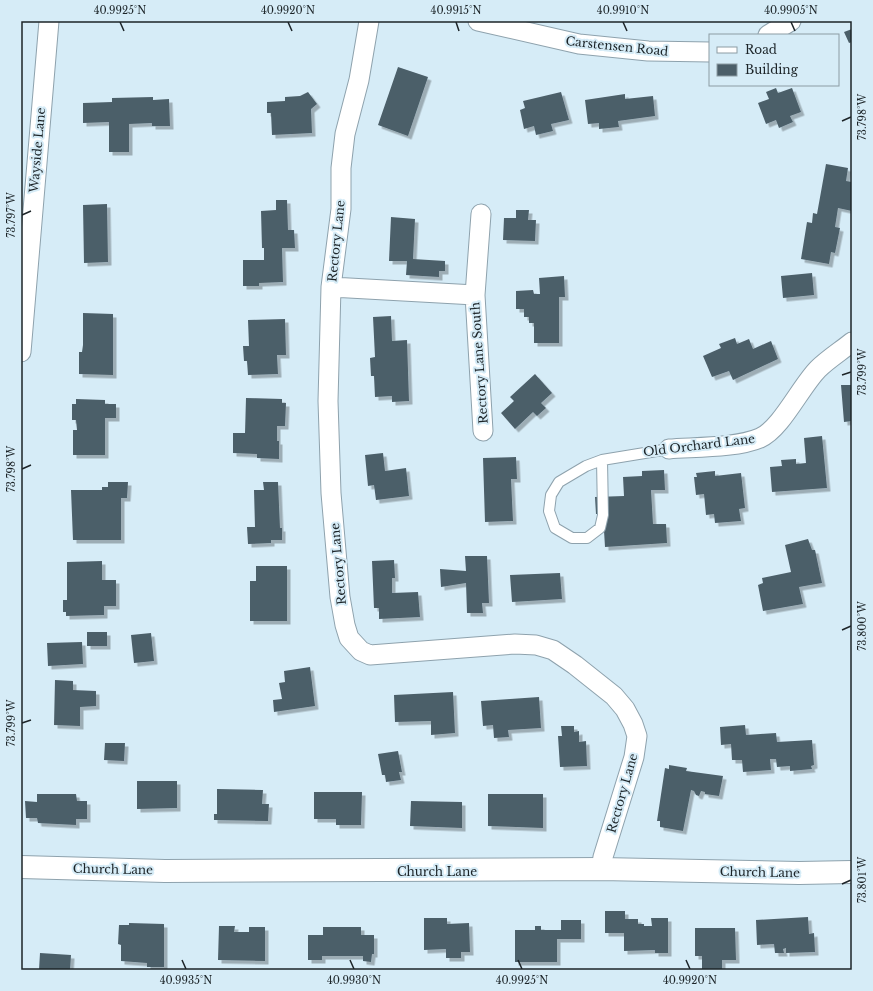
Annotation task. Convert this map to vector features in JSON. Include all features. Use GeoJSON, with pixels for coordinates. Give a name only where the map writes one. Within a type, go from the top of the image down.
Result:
{"type":"FeatureCollection","features":[{"type":"Feature","properties":{"kind":"street","name":"Wayside Lane"},"geometry":{"type":"LineString","coordinates":[[21,352],[25,245],[49,21]]}},
{"type":"Feature","properties":{"kind":"street","name":"Rectory Lane"},"geometry":{"type":"LineString","coordinates":[[369,21],[359,80],[345,134],[341,168],[342,209],[331,287],[328,401],[332,493],[340,597],[345,625],[350,638],[361,651],[370,654],[515,644],[536,645],[553,650],[575,665],[614,696],[625,709],[637,736],[634,757],[603,857],[601,869]]}},
{"type":"Feature","properties":{"kind":"street","name":"Carstensen Road"},"geometry":{"type":"LineString","coordinates":[[478,21],[579,44],[648,51],[709,52]]}},
{"type":"Feature","properties":{"kind":"street"},"geometry":{"type":"LineString","coordinates":[[770,34],[791,21]]}},
{"type":"Feature","properties":{"kind":"street","name":"Rectory Lane South"},"geometry":{"type":"LineString","coordinates":[[482,214],[475,295],[484,431]]}},
{"type":"Feature","properties":{"kind":"street","name":"Rectory Lane South"},"geometry":{"type":"LineString","coordinates":[[331,287],[475,295]]}},
{"type":"Feature","properties":{"kind":"street","name":"Old Orchard Lane"},"geometry":{"type":"LineString","coordinates":[[669,449],[735,443],[764,436],[783,415],[818,369],[852,342]]}},
{"type":"Feature","properties":{"kind":"street","name":"Church Lane"},"geometry":{"type":"LineString","coordinates":[[21,867],[308,871],[601,869],[799,873],[852,872]]}},
{"type":"Feature","properties":{"kind":"lane","name":"Old Orchard Lane"},"geometry":{"type":"LineString","coordinates":[[602,460],[604,515],[600,528],[587,538],[572,538],[555,528],[549,511],[551,495],[559,482],[579,469],[602,460],[669,449]]}},
{"type":"Feature","properties":{"kind":"building"},"geometry":{"type":"Polygon","coordinates":[[[852,29],[852,42],[849,43],[844,32],[852,29]]]}},
{"type":"Feature","properties":{"kind":"building"},"geometry":{"type":"Polygon","coordinates":[[[398,67],[428,77],[408,136],[378,125],[398,67]]]}},
{"type":"Feature","properties":{"kind":"building"},"geometry":{"type":"Polygon","coordinates":[[[776,88],[778,93],[792,88],[801,112],[790,116],[793,122],[779,128],[776,120],[766,124],[758,103],[769,99],[766,92],[776,88]]]}},
{"type":"Feature","properties":{"kind":"building"},"geometry":{"type":"Polygon","coordinates":[[[308,92],[317,104],[311,109],[312,133],[272,135],[271,113],[267,113],[267,102],[285,101],[285,97],[300,96],[308,92]]]}},
{"type":"Feature","properties":{"kind":"building"},"geometry":{"type":"Polygon","coordinates":[[[561,92],[569,120],[551,124],[553,131],[536,135],[534,126],[524,129],[520,110],[525,108],[523,101],[561,92]]]}},
{"type":"Feature","properties":{"kind":"building"},"geometry":{"type":"Polygon","coordinates":[[[625,94],[625,99],[653,96],[655,116],[618,121],[619,127],[599,129],[599,123],[588,124],[585,100],[625,94]]]}},
{"type":"Feature","properties":{"kind":"building"},"geometry":{"type":"Polygon","coordinates":[[[153,97],[153,100],[169,99],[170,126],[152,126],[152,123],[129,124],[129,152],[109,152],[109,122],[83,123],[83,103],[112,102],[112,98],[153,97]]]}},
{"type":"Feature","properties":{"kind":"building"},"geometry":{"type":"Polygon","coordinates":[[[826,164],[848,168],[846,181],[852,182],[852,211],[838,208],[835,227],[840,228],[835,253],[831,252],[829,264],[801,259],[807,222],[812,223],[813,213],[817,214],[826,164]]]}},
{"type":"Feature","properties":{"kind":"building"},"geometry":{"type":"Polygon","coordinates":[[[276,200],[287,200],[288,230],[294,230],[295,248],[282,248],[283,282],[259,283],[259,286],[243,286],[243,260],[264,260],[264,248],[262,248],[261,211],[276,210],[276,200]]]}},
{"type":"Feature","properties":{"kind":"building"},"geometry":{"type":"Polygon","coordinates":[[[107,204],[108,262],[84,263],[83,205],[107,204]]]}},
{"type":"Feature","properties":{"kind":"building"},"geometry":{"type":"Polygon","coordinates":[[[516,210],[529,210],[528,220],[536,220],[535,241],[503,240],[504,218],[516,218],[516,210]]]}},
{"type":"Feature","properties":{"kind":"building"},"geometry":{"type":"Polygon","coordinates":[[[391,217],[415,219],[413,259],[445,261],[445,271],[439,271],[439,277],[406,275],[407,261],[389,261],[391,217]]]}},
{"type":"Feature","properties":{"kind":"building"},"geometry":{"type":"Polygon","coordinates":[[[812,273],[814,295],[783,298],[781,276],[812,273]]]}},
{"type":"Feature","properties":{"kind":"building"},"geometry":{"type":"Polygon","coordinates":[[[564,276],[565,297],[559,297],[559,343],[534,343],[534,323],[529,323],[529,317],[524,317],[524,309],[516,309],[516,291],[533,290],[534,294],[540,294],[539,278],[564,276]]]}},
{"type":"Feature","properties":{"kind":"building"},"geometry":{"type":"Polygon","coordinates":[[[83,313],[113,314],[113,375],[79,374],[79,352],[82,352],[83,345],[83,313]]]}},
{"type":"Feature","properties":{"kind":"building"},"geometry":{"type":"Polygon","coordinates":[[[391,316],[392,341],[407,340],[409,401],[392,402],[392,396],[375,397],[374,376],[371,376],[370,358],[375,357],[373,317],[391,316]]]}},
{"type":"Feature","properties":{"kind":"building"},"geometry":{"type":"Polygon","coordinates":[[[285,319],[286,355],[277,355],[278,374],[248,375],[247,361],[244,361],[243,346],[249,346],[248,320],[285,319]]]}},
{"type":"Feature","properties":{"kind":"building"},"geometry":{"type":"Polygon","coordinates":[[[735,338],[737,344],[749,339],[753,349],[771,341],[778,359],[733,380],[729,371],[712,377],[703,356],[721,348],[719,344],[735,338]]]}},
{"type":"Feature","properties":{"kind":"building"},"geometry":{"type":"Polygon","coordinates":[[[535,374],[552,393],[541,403],[546,408],[537,416],[533,412],[515,429],[501,413],[514,401],[510,397],[535,374]]]}},
{"type":"Feature","properties":{"kind":"building"},"geometry":{"type":"Polygon","coordinates":[[[841,385],[852,385],[852,421],[844,422],[841,385]]]}},
{"type":"Feature","properties":{"kind":"building"},"geometry":{"type":"Polygon","coordinates":[[[246,398],[282,399],[282,403],[286,403],[285,426],[277,426],[279,459],[257,458],[257,454],[233,453],[233,433],[245,433],[246,398]]]}},
{"type":"Feature","properties":{"kind":"building"},"geometry":{"type":"Polygon","coordinates":[[[76,399],[105,400],[105,404],[116,404],[116,418],[105,418],[105,455],[73,455],[73,430],[77,430],[76,420],[72,420],[72,404],[76,404],[76,399]]]}},
{"type":"Feature","properties":{"kind":"building"},"geometry":{"type":"Polygon","coordinates":[[[822,436],[827,488],[772,492],[770,467],[782,466],[781,460],[796,459],[796,464],[806,463],[804,438],[822,436]]]}},
{"type":"Feature","properties":{"kind":"building"},"geometry":{"type":"Polygon","coordinates":[[[383,453],[385,471],[406,468],[409,496],[376,500],[374,485],[368,486],[365,455],[383,453]]]}},
{"type":"Feature","properties":{"kind":"building"},"geometry":{"type":"Polygon","coordinates":[[[516,457],[517,479],[511,479],[513,521],[485,522],[483,458],[516,457]]]}},
{"type":"Feature","properties":{"kind":"building"},"geometry":{"type":"Polygon","coordinates":[[[664,470],[665,490],[651,490],[653,524],[666,524],[667,543],[605,547],[603,514],[596,514],[595,497],[624,496],[623,477],[642,476],[642,471],[664,470]]]}},
{"type":"Feature","properties":{"kind":"building"},"geometry":{"type":"Polygon","coordinates":[[[715,471],[715,476],[741,473],[745,508],[739,509],[741,521],[715,523],[714,514],[706,515],[704,494],[696,495],[694,477],[697,477],[696,473],[715,471]]]}},
{"type":"Feature","properties":{"kind":"building"},"geometry":{"type":"Polygon","coordinates":[[[108,482],[128,482],[127,498],[121,498],[121,540],[73,540],[71,490],[102,490],[102,487],[108,487],[108,482]]]}},
{"type":"Feature","properties":{"kind":"building"},"geometry":{"type":"Polygon","coordinates":[[[263,482],[278,482],[282,540],[271,540],[271,543],[248,544],[247,527],[255,527],[254,490],[264,490],[263,482]]]}},
{"type":"Feature","properties":{"kind":"building"},"geometry":{"type":"Polygon","coordinates":[[[808,539],[812,550],[815,550],[822,583],[799,587],[803,604],[763,611],[758,585],[763,583],[762,578],[791,572],[785,545],[808,539]]]}},
{"type":"Feature","properties":{"kind":"building"},"geometry":{"type":"Polygon","coordinates":[[[465,556],[487,556],[489,603],[482,603],[483,613],[467,613],[466,583],[441,587],[440,569],[466,571],[465,556]]]}},
{"type":"Feature","properties":{"kind":"building"},"geometry":{"type":"Polygon","coordinates":[[[394,560],[395,578],[392,578],[392,593],[418,592],[420,617],[379,619],[379,608],[374,608],[372,561],[394,560]]]}},
{"type":"Feature","properties":{"kind":"building"},"geometry":{"type":"Polygon","coordinates":[[[102,561],[102,580],[116,580],[116,606],[104,606],[104,615],[66,616],[66,612],[63,612],[63,600],[67,600],[67,562],[102,561]]]}},
{"type":"Feature","properties":{"kind":"building"},"geometry":{"type":"Polygon","coordinates":[[[256,566],[287,566],[287,621],[250,621],[250,581],[256,581],[256,566]]]}},
{"type":"Feature","properties":{"kind":"building"},"geometry":{"type":"Polygon","coordinates":[[[560,573],[562,599],[512,602],[510,575],[560,573]]]}},
{"type":"Feature","properties":{"kind":"building"},"geometry":{"type":"Polygon","coordinates":[[[87,632],[107,632],[107,646],[87,646],[87,632]]]}},
{"type":"Feature","properties":{"kind":"building"},"geometry":{"type":"Polygon","coordinates":[[[151,633],[154,661],[134,663],[131,635],[151,633]]]}},
{"type":"Feature","properties":{"kind":"building"},"geometry":{"type":"Polygon","coordinates":[[[82,642],[83,664],[48,666],[47,643],[82,642]]]}},
{"type":"Feature","properties":{"kind":"building"},"geometry":{"type":"Polygon","coordinates":[[[310,667],[315,706],[274,712],[273,700],[282,699],[279,683],[285,682],[284,671],[310,667]]]}},
{"type":"Feature","properties":{"kind":"building"},"geometry":{"type":"Polygon","coordinates":[[[55,680],[73,681],[73,690],[96,691],[96,706],[80,707],[80,726],[54,725],[55,680]]]}},
{"type":"Feature","properties":{"kind":"building"},"geometry":{"type":"Polygon","coordinates":[[[453,692],[455,733],[431,735],[431,721],[395,722],[394,695],[453,692]]]}},
{"type":"Feature","properties":{"kind":"building"},"geometry":{"type":"Polygon","coordinates":[[[539,697],[541,728],[508,730],[509,737],[494,738],[493,725],[483,726],[481,701],[539,697]]]}},
{"type":"Feature","properties":{"kind":"building"},"geometry":{"type":"Polygon","coordinates":[[[745,725],[746,735],[776,733],[777,742],[812,740],[814,765],[811,766],[812,769],[790,771],[790,766],[777,767],[776,759],[770,759],[771,770],[743,772],[742,760],[732,760],[731,744],[721,745],[720,727],[745,725]]]}},
{"type":"Feature","properties":{"kind":"building"},"geometry":{"type":"Polygon","coordinates":[[[561,726],[574,726],[574,732],[579,731],[579,742],[586,741],[587,766],[560,767],[558,736],[562,736],[561,726]]]}},
{"type":"Feature","properties":{"kind":"building"},"geometry":{"type":"Polygon","coordinates":[[[105,743],[125,743],[124,761],[104,760],[105,743]]]}},
{"type":"Feature","properties":{"kind":"building"},"geometry":{"type":"Polygon","coordinates":[[[398,751],[402,772],[399,772],[401,780],[386,782],[385,775],[382,775],[378,754],[398,751]]]}},
{"type":"Feature","properties":{"kind":"building"},"geometry":{"type":"Polygon","coordinates":[[[669,765],[687,768],[686,771],[723,776],[719,796],[705,794],[705,792],[701,791],[699,796],[691,790],[683,831],[660,827],[660,821],[657,821],[665,768],[669,769],[669,765]]]}},
{"type":"Feature","properties":{"kind":"building"},"geometry":{"type":"Polygon","coordinates":[[[137,781],[177,781],[177,808],[137,809],[137,781]]]}},
{"type":"Feature","properties":{"kind":"building"},"geometry":{"type":"Polygon","coordinates":[[[217,789],[263,790],[262,804],[269,804],[268,821],[214,820],[214,814],[217,814],[217,789]]]}},
{"type":"Feature","properties":{"kind":"building"},"geometry":{"type":"Polygon","coordinates":[[[314,792],[362,792],[361,825],[336,825],[336,819],[314,819],[314,792]]]}},
{"type":"Feature","properties":{"kind":"building"},"geometry":{"type":"Polygon","coordinates":[[[37,794],[76,794],[77,801],[87,801],[87,819],[76,819],[76,825],[38,823],[37,818],[26,818],[25,801],[37,802],[37,794]]]}},
{"type":"Feature","properties":{"kind":"building"},"geometry":{"type":"Polygon","coordinates":[[[488,794],[543,794],[543,828],[488,826],[488,794]]]}},
{"type":"Feature","properties":{"kind":"building"},"geometry":{"type":"Polygon","coordinates":[[[411,801],[462,802],[462,828],[410,826],[411,801]]]}},
{"type":"Feature","properties":{"kind":"building"},"geometry":{"type":"Polygon","coordinates":[[[605,911],[625,911],[625,919],[638,919],[638,924],[644,924],[644,926],[652,926],[651,918],[668,918],[668,953],[655,953],[655,950],[624,951],[624,933],[605,933],[605,911]]]}},
{"type":"Feature","properties":{"kind":"building"},"geometry":{"type":"Polygon","coordinates":[[[808,917],[809,934],[814,933],[815,952],[786,953],[786,948],[783,949],[784,953],[775,953],[774,944],[757,945],[756,920],[808,917]]]}},
{"type":"Feature","properties":{"kind":"building"},"geometry":{"type":"Polygon","coordinates":[[[424,918],[447,918],[447,924],[469,923],[470,952],[461,952],[461,958],[446,958],[446,949],[424,950],[424,918]]]}},
{"type":"Feature","properties":{"kind":"building"},"geometry":{"type":"Polygon","coordinates":[[[561,920],[581,920],[581,939],[557,939],[557,962],[515,962],[515,930],[535,930],[535,926],[541,926],[541,930],[561,930],[561,920]]]}},
{"type":"Feature","properties":{"kind":"building"},"geometry":{"type":"Polygon","coordinates":[[[129,923],[164,924],[164,967],[147,967],[147,963],[121,961],[121,945],[118,944],[119,925],[129,925],[129,923]]]}},
{"type":"Feature","properties":{"kind":"building"},"geometry":{"type":"Polygon","coordinates":[[[219,926],[235,926],[234,932],[249,932],[249,927],[265,927],[265,961],[218,960],[219,926]]]}},
{"type":"Feature","properties":{"kind":"building"},"geometry":{"type":"Polygon","coordinates":[[[323,927],[361,927],[361,935],[374,935],[374,954],[372,954],[371,962],[363,961],[363,956],[322,956],[322,960],[308,960],[308,935],[323,935],[323,927]]]}},
{"type":"Feature","properties":{"kind":"building"},"geometry":{"type":"Polygon","coordinates":[[[695,928],[735,928],[736,960],[722,960],[722,970],[702,970],[702,956],[695,956],[695,928]]]}},
{"type":"Feature","properties":{"kind":"building"},"geometry":{"type":"Polygon","coordinates":[[[40,953],[71,955],[70,970],[39,970],[40,953]]]}}]}
